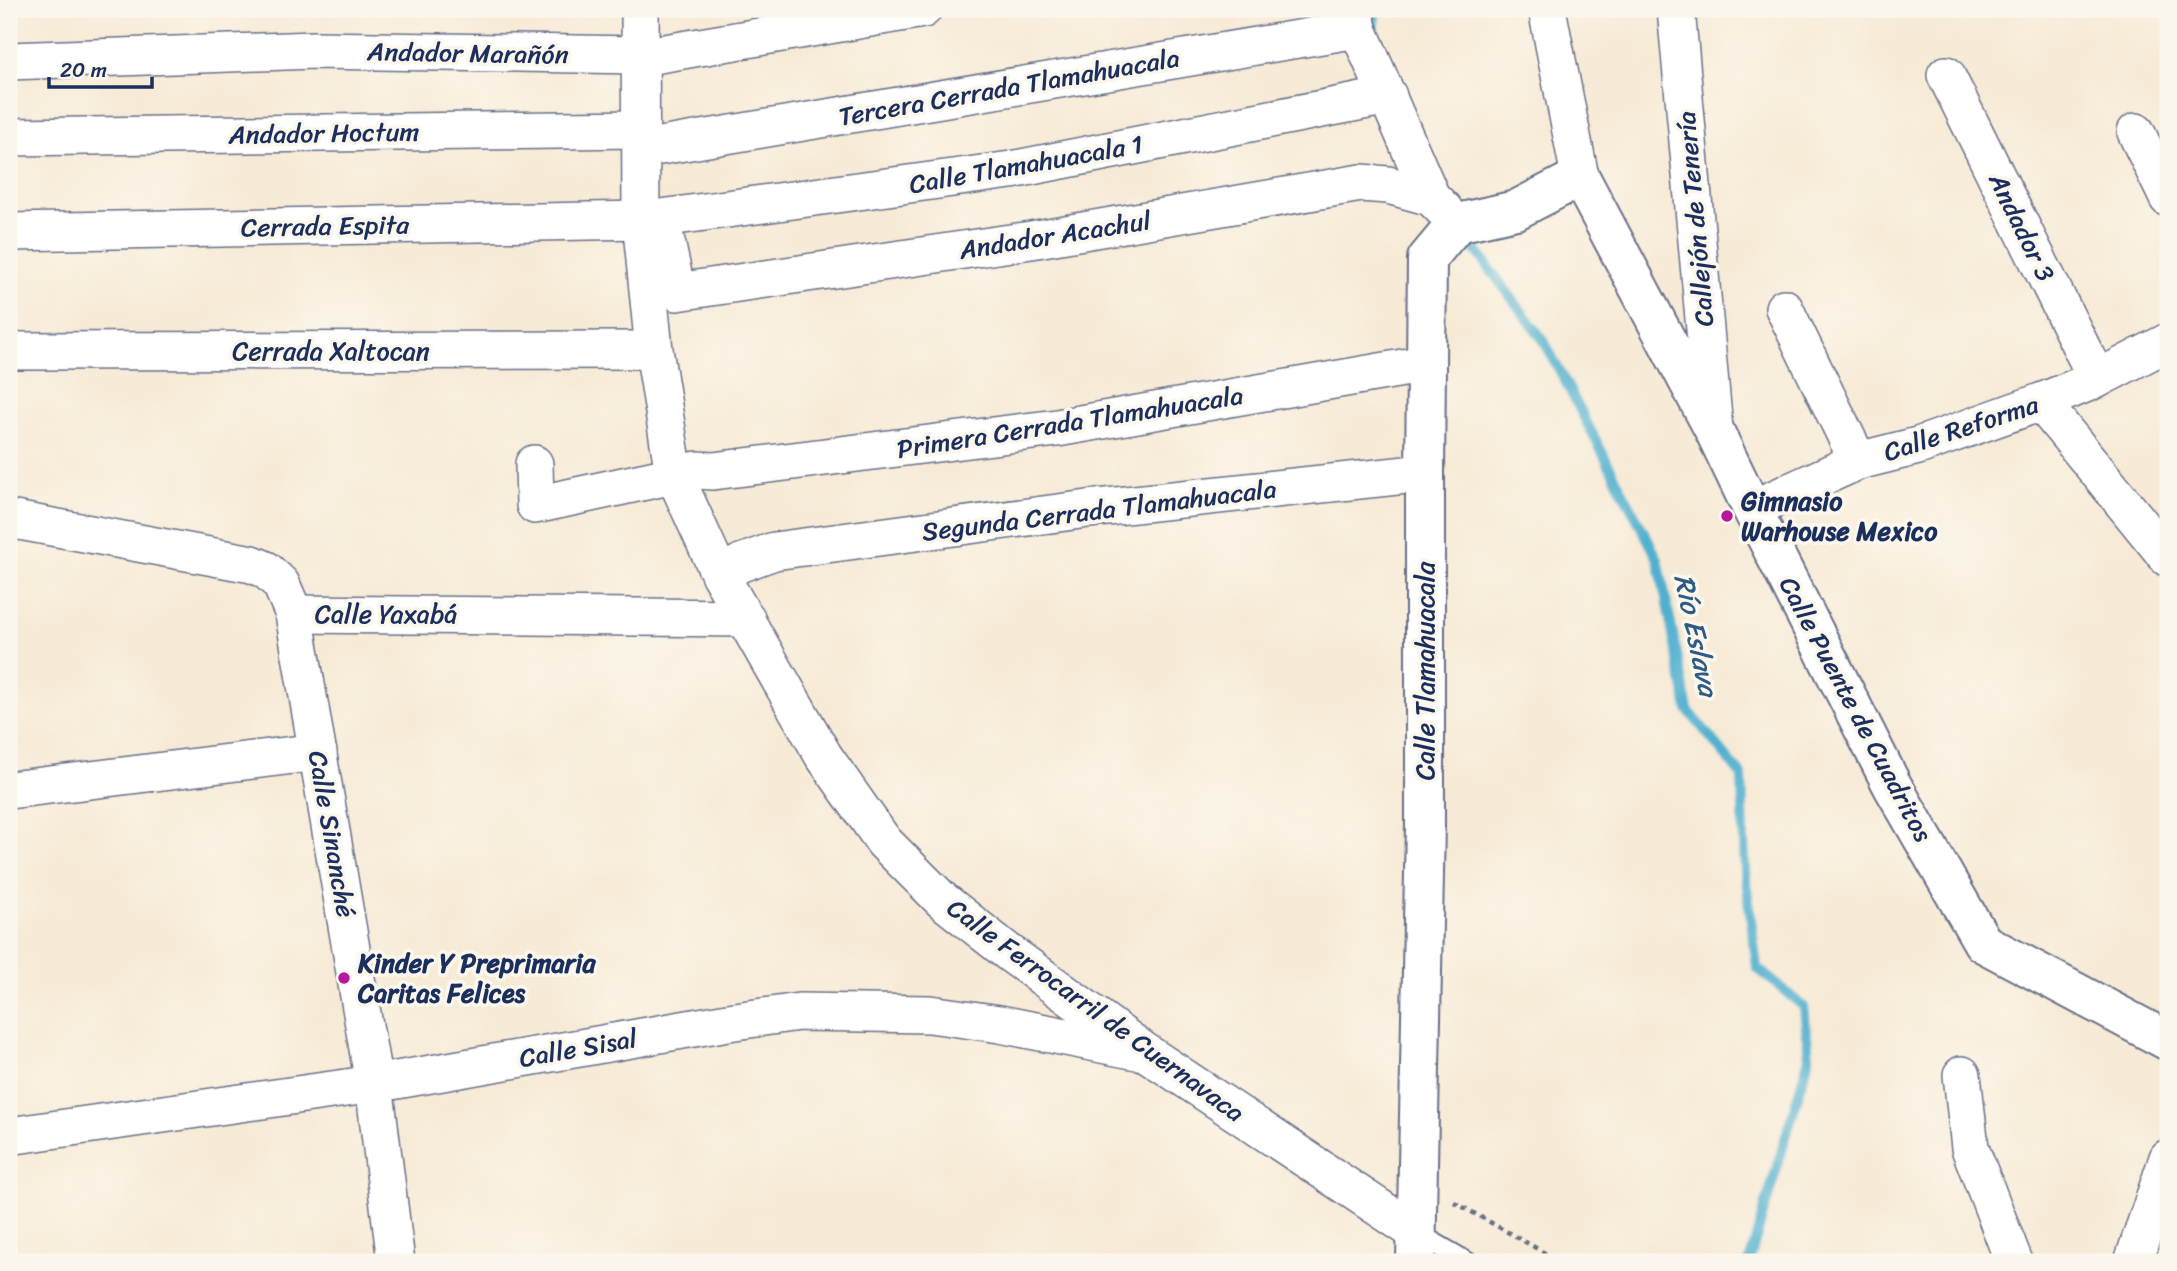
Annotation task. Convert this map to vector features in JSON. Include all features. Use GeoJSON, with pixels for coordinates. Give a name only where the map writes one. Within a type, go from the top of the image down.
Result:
{"type":"FeatureCollection","features":[{"type":"Feature","properties":{"kind":"street","name":"Calle Ferrocarril de Cuernavaca"},"geometry":{"type":"LineString","coordinates":[[640,9],[650,54]]}},
{"type":"Feature","properties":{"kind":"street","name":"Calle Ferrocarril de Cuernavaca"},"geometry":{"type":"LineString","coordinates":[[659,9],[650,54],[654,351],[674,474],[720,575],[823,755],[884,842],[942,900],[1008,952],[1416,1248]]}},
{"type":"Feature","properties":{"kind":"street","name":"Andador Marañón"},"geometry":{"type":"LineString","coordinates":[[9,61],[314,50],[650,54],[923,9]]}},
{"type":"Feature","properties":{"kind":"street","name":"Calle Puente de Cuadritos"},"geometry":{"type":"LineString","coordinates":[[1547,9],[1580,177],[1714,430],[1892,785],[1983,943],[2168,1041]]}},
{"type":"Feature","properties":{"kind":"street","name":"Callejón de Tenería"},"geometry":{"type":"LineString","coordinates":[[1676,9],[1714,430]]}},
{"type":"Feature","properties":{"kind":"street"},"geometry":{"type":"LineString","coordinates":[[1356,19],[1388,96],[1444,210],[1517,211],[1580,177]]}},
{"type":"Feature","properties":{"kind":"street","name":"Tercera Cerrada Tlamahuacala"},"geometry":{"type":"LineString","coordinates":[[650,138],[1356,19]]}},
{"type":"Feature","properties":{"kind":"street","name":"Andador 3"},"geometry":{"type":"LineString","coordinates":[[1946,75],[2097,379]]}},
{"type":"Feature","properties":{"kind":"street","name":"Calle Tlamahuacala 1"},"geometry":{"type":"LineString","coordinates":[[651,219],[1011,170],[1388,96]]}},
{"type":"Feature","properties":{"kind":"street"},"geometry":{"type":"LineString","coordinates":[[2136,132],[2168,198]]}},
{"type":"Feature","properties":{"kind":"street","name":"Andador Hoctum"},"geometry":{"type":"LineString","coordinates":[[9,137],[650,138]]}},
{"type":"Feature","properties":{"kind":"street","name":"Andador Acachul"},"geometry":{"type":"LineString","coordinates":[[677,292],[1031,240],[1361,183],[1388,185],[1444,210]]}},
{"type":"Feature","properties":{"kind":"street","name":"Calle Tlamahuacala"},"geometry":{"type":"LineString","coordinates":[[1416,1248],[1425,824],[1427,259],[1444,210]]}},
{"type":"Feature","properties":{"kind":"street","name":"Calle Ferrocarril de Cuernavaca"},"geometry":{"type":"LineString","coordinates":[[651,219],[677,292]]}},
{"type":"Feature","properties":{"kind":"street","name":"Cerrada Espita"},"geometry":{"type":"LineString","coordinates":[[9,232],[651,219]]}},
{"type":"Feature","properties":{"kind":"street"},"geometry":{"type":"LineString","coordinates":[[1784,308],[1858,461]]}},
{"type":"Feature","properties":{"kind":"street","name":"Calle Reforma"},"geometry":{"type":"LineString","coordinates":[[1752,509],[1858,461],[1918,446],[2041,402],[2097,379],[2168,342]]}},
{"type":"Feature","properties":{"kind":"street","name":"Cerrada Xaltocan"},"geometry":{"type":"LineString","coordinates":[[9,351],[654,351]]}},
{"type":"Feature","properties":{"kind":"street","name":"Primera Cerrada Tlamahuacala"},"geometry":{"type":"LineString","coordinates":[[534,464],[535,505],[696,470],[713,471],[1057,428],[1426,364]]}},
{"type":"Feature","properties":{"kind":"street"},"geometry":{"type":"LineString","coordinates":[[2041,402],[2168,558]]}},
{"type":"Feature","properties":{"kind":"street","name":"Segunda Cerrada Tlamahuacala"},"geometry":{"type":"LineString","coordinates":[[720,575],[741,563],[774,551],[1088,509],[1425,473]]}},
{"type":"Feature","properties":{"kind":"street","name":"Calle Yaxabá"},"geometry":{"type":"LineString","coordinates":[[9,519],[252,564],[266,570],[281,584],[294,614],[746,618]]}},
{"type":"Feature","properties":{"kind":"street","name":"Calle Sinanché"},"geometry":{"type":"LineString","coordinates":[[294,614],[374,1084],[396,1262]]}},
{"type":"Feature","properties":{"kind":"street"},"geometry":{"type":"LineString","coordinates":[[9,790],[318,752]]}},
{"type":"Feature","properties":{"kind":"street","name":"Calle Sisal"},"geometry":{"type":"LineString","coordinates":[[9,1136],[374,1084],[799,1012],[930,1014],[1000,1024],[1148,1054]]}},
{"type":"Feature","properties":{"kind":"street"},"geometry":{"type":"LineString","coordinates":[[1962,1075],[1970,1149],[2014,1262]]}},
{"type":"Feature","properties":{"kind":"street"},"geometry":{"type":"LineString","coordinates":[[2133,1262],[2168,1158]]}},
{"type":"Feature","properties":{"kind":"lane","name":"Calle Ferrocarril de Cuernavaca"},"geometry":{"type":"LineString","coordinates":[[1416,1248],[1467,1262]]}},
{"type":"Feature","properties":{"kind":"path"},"geometry":{"type":"LineString","coordinates":[[1446,1198],[1561,1262]]}},
{"type":"Feature","properties":{"kind":"waterway","name":"Río Eslava"},"geometry":{"type":"LineString","coordinates":[[1373,30],[1376,9]]}},
{"type":"Feature","properties":{"kind":"waterway","name":"Río Eslava"},"geometry":{"type":"LineString","coordinates":[[1463,233],[1544,341],[1658,559],[1688,710],[1742,776],[1745,871],[1757,968],[1804,1007],[1809,1058],[1749,1262]]}},
{"type":"Feature","properties":{"kind":"place","name":"Gimnasio Warhouse Mexico"},"geometry":{"type":"Point","coordinates":[1727,516]}},
{"type":"Feature","properties":{"kind":"place","name":"Kinder Y Preprimaria Caritas Felices"},"geometry":{"type":"Point","coordinates":[344,978]}}]}
